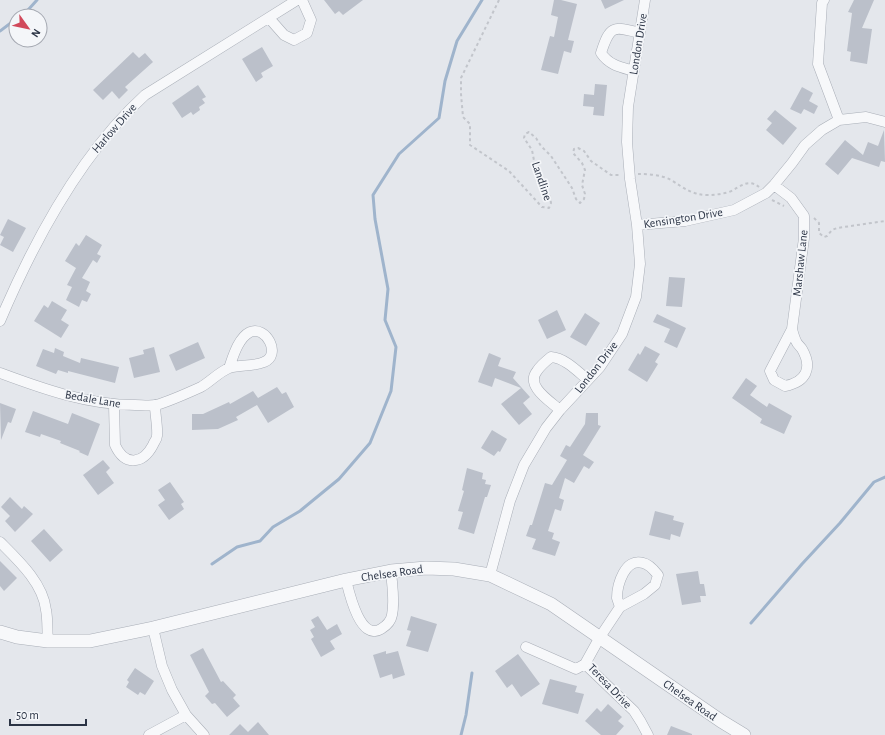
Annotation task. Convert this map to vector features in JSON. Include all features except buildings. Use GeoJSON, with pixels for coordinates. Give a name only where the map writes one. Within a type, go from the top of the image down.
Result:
{"type":"FeatureCollection","features":[{"type":"Feature","properties":{"kind":"street","name":"Harlow Drive"},"geometry":{"type":"LineString","coordinates":[[0,321],[28,260],[63,198],[88,159],[126,112],[150,91],[297,0]]}},
{"type":"Feature","properties":{"kind":"street"},"geometry":{"type":"LineString","coordinates":[[268,18],[284,35],[294,40],[307,33],[311,20],[302,0]]}},
{"type":"Feature","properties":{"kind":"street","name":"London Drive"},"geometry":{"type":"LineString","coordinates":[[490,575],[510,501],[524,465],[546,428],[560,410],[600,367],[622,334],[636,297],[640,264],[627,142],[628,107],[645,0]]}},
{"type":"Feature","properties":{"kind":"street"},"geometry":{"type":"LineString","coordinates":[[824,0],[822,3],[818,64],[839,120]]}},
{"type":"Feature","properties":{"kind":"street"},"geometry":{"type":"LineString","coordinates":[[634,71],[613,65],[606,60],[601,53],[606,37],[613,30],[622,28],[640,33]]}},
{"type":"Feature","properties":{"kind":"street","name":"Kensington Drive"},"geometry":{"type":"LineString","coordinates":[[637,225],[684,221],[734,210],[766,193],[774,186],[805,145],[822,130],[839,120],[866,117],[885,122]]}},
{"type":"Feature","properties":{"kind":"street","name":"Marshaw Lane"},"geometry":{"type":"LineString","coordinates":[[774,186],[792,198],[804,216],[804,238],[792,329],[770,371],[774,380],[785,386],[802,380],[808,372],[802,349],[796,342],[792,329]]}},
{"type":"Feature","properties":{"kind":"street","name":"Bedale Lane"},"geometry":{"type":"LineString","coordinates":[[0,372],[79,399],[114,405],[155,405],[200,387],[229,368],[260,364],[267,361],[271,356],[273,348],[270,341],[265,336],[257,332],[250,332],[242,339],[229,368]]}},
{"type":"Feature","properties":{"kind":"street"},"geometry":{"type":"LineString","coordinates":[[560,410],[535,388],[533,381],[536,372],[551,357],[558,358],[563,360],[588,380]]}},
{"type":"Feature","properties":{"kind":"street"},"geometry":{"type":"LineString","coordinates":[[114,405],[115,445],[123,456],[129,460],[135,461],[143,458],[149,452],[157,437],[155,405]]}},
{"type":"Feature","properties":{"kind":"street"},"geometry":{"type":"LineString","coordinates":[[0,542],[29,574],[40,590],[46,609],[48,641]]}},
{"type":"Feature","properties":{"kind":"street"},"geometry":{"type":"LineString","coordinates":[[636,562],[644,563],[652,568],[658,574],[655,585],[644,594],[620,607],[617,599],[620,578],[627,568],[636,562]]}},
{"type":"Feature","properties":{"kind":"street","name":"Chelsea Road"},"geometry":{"type":"LineString","coordinates":[[0,632],[18,637],[48,641],[90,641],[153,628],[346,580],[392,571],[426,568],[454,569],[490,575],[551,604],[721,721],[744,735]]}},
{"type":"Feature","properties":{"kind":"street"},"geometry":{"type":"LineString","coordinates":[[346,580],[354,610],[364,626],[371,630],[379,630],[387,624],[392,615],[392,571]]}},
{"type":"Feature","properties":{"kind":"street","name":"Teresa Drive"},"geometry":{"type":"LineString","coordinates":[[620,607],[600,637],[585,664],[634,711],[648,735]]}},
{"type":"Feature","properties":{"kind":"street"},"geometry":{"type":"LineString","coordinates":[[153,628],[162,666],[186,715],[204,735]]}},
{"type":"Feature","properties":{"kind":"street"},"geometry":{"type":"LineString","coordinates":[[526,647],[576,669],[585,664]]}},
{"type":"Feature","properties":{"kind":"street"},"geometry":{"type":"LineString","coordinates":[[148,735],[186,715]]}},
{"type":"Feature","properties":{"kind":"path","name":"Landline"},"geometry":{"type":"LineString","coordinates":[[499,0],[461,78],[463,117],[470,124],[470,145],[509,171],[542,207],[548,208],[551,203],[550,197],[536,172],[532,150],[524,138],[525,134],[529,132],[533,134],[541,146],[551,156],[572,188],[576,199],[580,203],[584,199],[585,194],[582,185],[585,170],[582,163],[573,153],[574,149],[581,148],[591,161],[611,175],[626,175]]}},
{"type":"Feature","properties":{"kind":"path"},"geometry":{"type":"LineString","coordinates":[[635,174],[650,174],[671,180],[678,186],[694,194],[718,195],[746,183],[755,183],[762,188]]}},
{"type":"Feature","properties":{"kind":"path"},"geometry":{"type":"LineString","coordinates":[[813,217],[819,223],[819,233],[824,237],[827,236],[832,230],[837,228],[885,221]]}},
{"type":"Feature","properties":{"kind":"waterway"},"geometry":{"type":"LineString","coordinates":[[30,8],[37,0]]}},
{"type":"Feature","properties":{"kind":"waterway"},"geometry":{"type":"LineString","coordinates":[[212,564],[237,547],[260,541],[273,527],[300,511],[339,479],[370,443],[391,391],[396,347],[385,320],[388,289],[375,219],[373,195],[399,154],[439,118],[445,81],[457,41],[482,0]]}},
{"type":"Feature","properties":{"kind":"waterway"},"geometry":{"type":"LineString","coordinates":[[0,31],[8,25]]}},
{"type":"Feature","properties":{"kind":"waterway"},"geometry":{"type":"LineString","coordinates":[[751,623],[840,523],[874,482],[885,477]]}},
{"type":"Feature","properties":{"kind":"waterway"},"geometry":{"type":"LineString","coordinates":[[461,735],[466,715],[472,673]]}}]}
